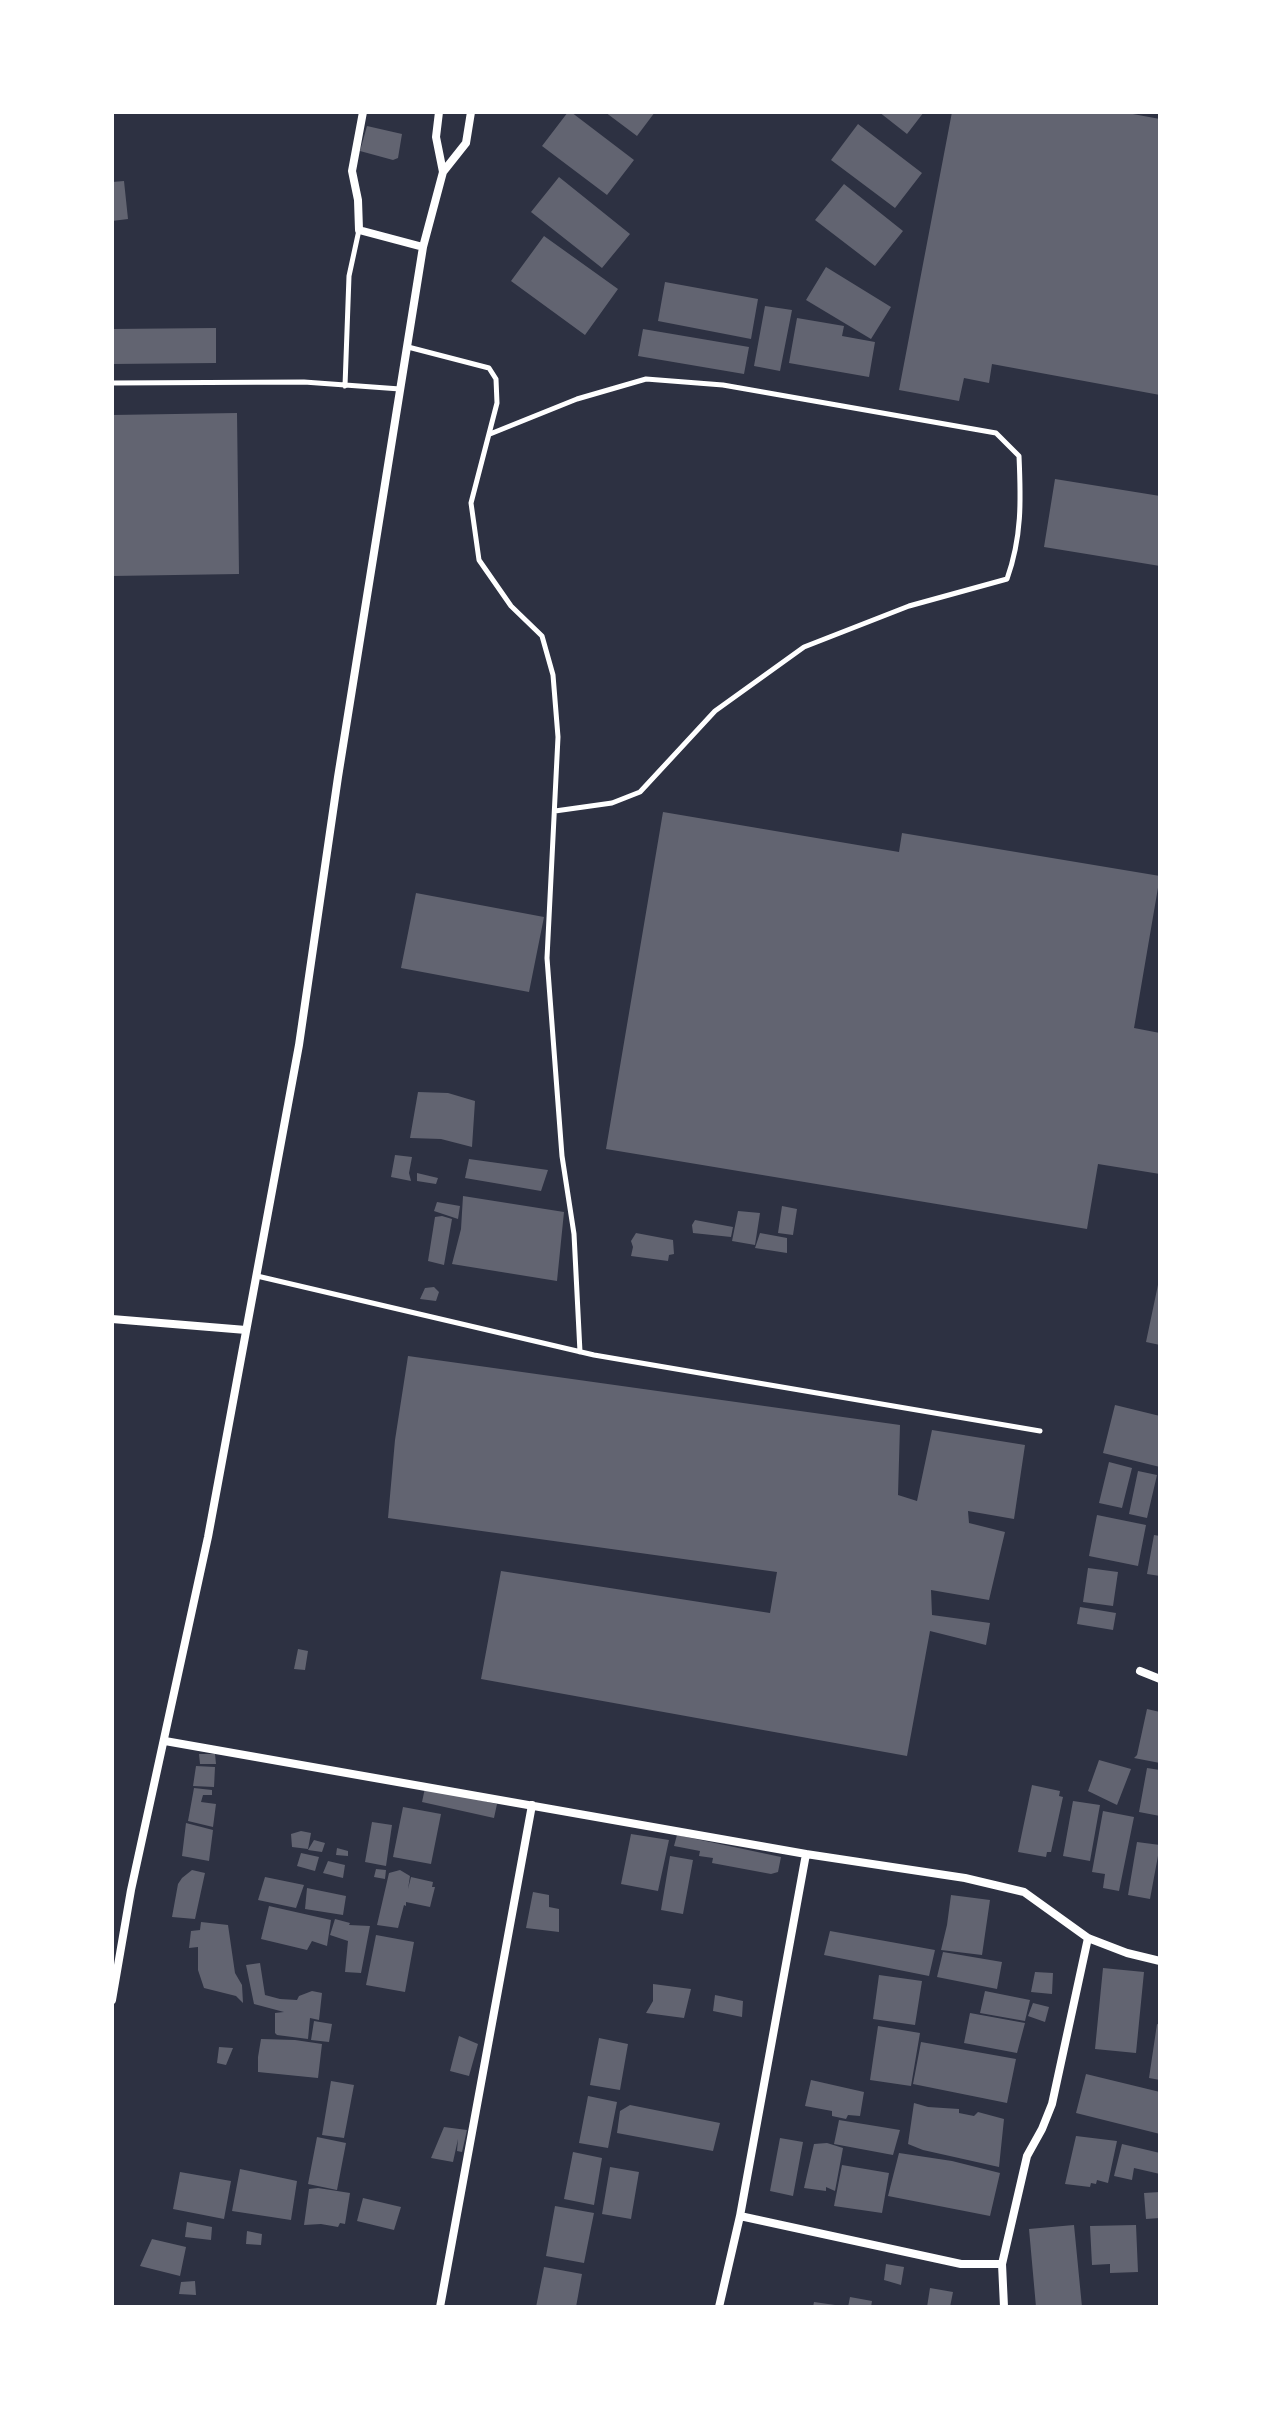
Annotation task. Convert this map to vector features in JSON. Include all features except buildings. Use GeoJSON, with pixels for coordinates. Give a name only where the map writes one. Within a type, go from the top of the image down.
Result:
{"type":"FeatureCollection","features":[{"type":"Feature","properties":{"kind":"street"},"geometry":{"type":"LineString","coordinates":[[363,112],[352,171],[358,200],[359,230],[423,247]]}},
{"type":"Feature","properties":{"kind":"street"},"geometry":{"type":"LineString","coordinates":[[439,112],[436,137],[443,172]]}},
{"type":"Feature","properties":{"kind":"street"},"geometry":{"type":"LineString","coordinates":[[112,2000],[131,1890],[208,1537],[299,1045],[338,777],[423,247],[443,172],[466,143],[471,112]]}},
{"type":"Feature","properties":{"kind":"street"},"geometry":{"type":"LineString","coordinates":[[112,1319],[246,1330]]}},
{"type":"Feature","properties":{"kind":"street"},"geometry":{"type":"LineString","coordinates":[[1140,1671],[1160,1679]]}},
{"type":"Feature","properties":{"kind":"street"},"geometry":{"type":"LineString","coordinates":[[165,1741],[806,1854],[965,1878],[1024,1892],[1088,1938],[1127,1953],[1160,1961]]}},
{"type":"Feature","properties":{"kind":"street"},"geometry":{"type":"LineString","coordinates":[[440,2307],[532,1805]]}},
{"type":"Feature","properties":{"kind":"street"},"geometry":{"type":"LineString","coordinates":[[719,2307],[740,2216],[806,1854]]}},
{"type":"Feature","properties":{"kind":"street"},"geometry":{"type":"LineString","coordinates":[[1004,2307],[1002,2264],[1027,2156],[1052,2104],[1088,1938]]}},
{"type":"Feature","properties":{"kind":"street"},"geometry":{"type":"LineString","coordinates":[[740,2216],[961,2264],[1002,2264]]}},
{"type":"Feature","properties":{"kind":"lane"},"geometry":{"type":"LineString","coordinates":[[345,386],[349,276],[359,230]]}},
{"type":"Feature","properties":{"kind":"lane"},"geometry":{"type":"LineString","coordinates":[[407,346],[489,368],[496,379],[497,403],[471,503],[479,560],[511,606],[542,636],[553,675],[558,737],[547,958],[562,1156],[574,1234],[580,1352]]}},
{"type":"Feature","properties":{"kind":"lane"},"geometry":{"type":"LineString","coordinates":[[490,434],[577,399],[646,379],[723,385],[996,433],[1019,456],[1022,503],[1017,552],[1007,579],[909,606],[804,647],[715,711],[640,792],[612,803],[555,811]]}},
{"type":"Feature","properties":{"kind":"lane"},"geometry":{"type":"LineString","coordinates":[[112,383],[304,382],[400,389]]}},
{"type":"Feature","properties":{"kind":"lane"},"geometry":{"type":"LineString","coordinates":[[256,1276],[580,1352],[1040,1431]]}}]}
